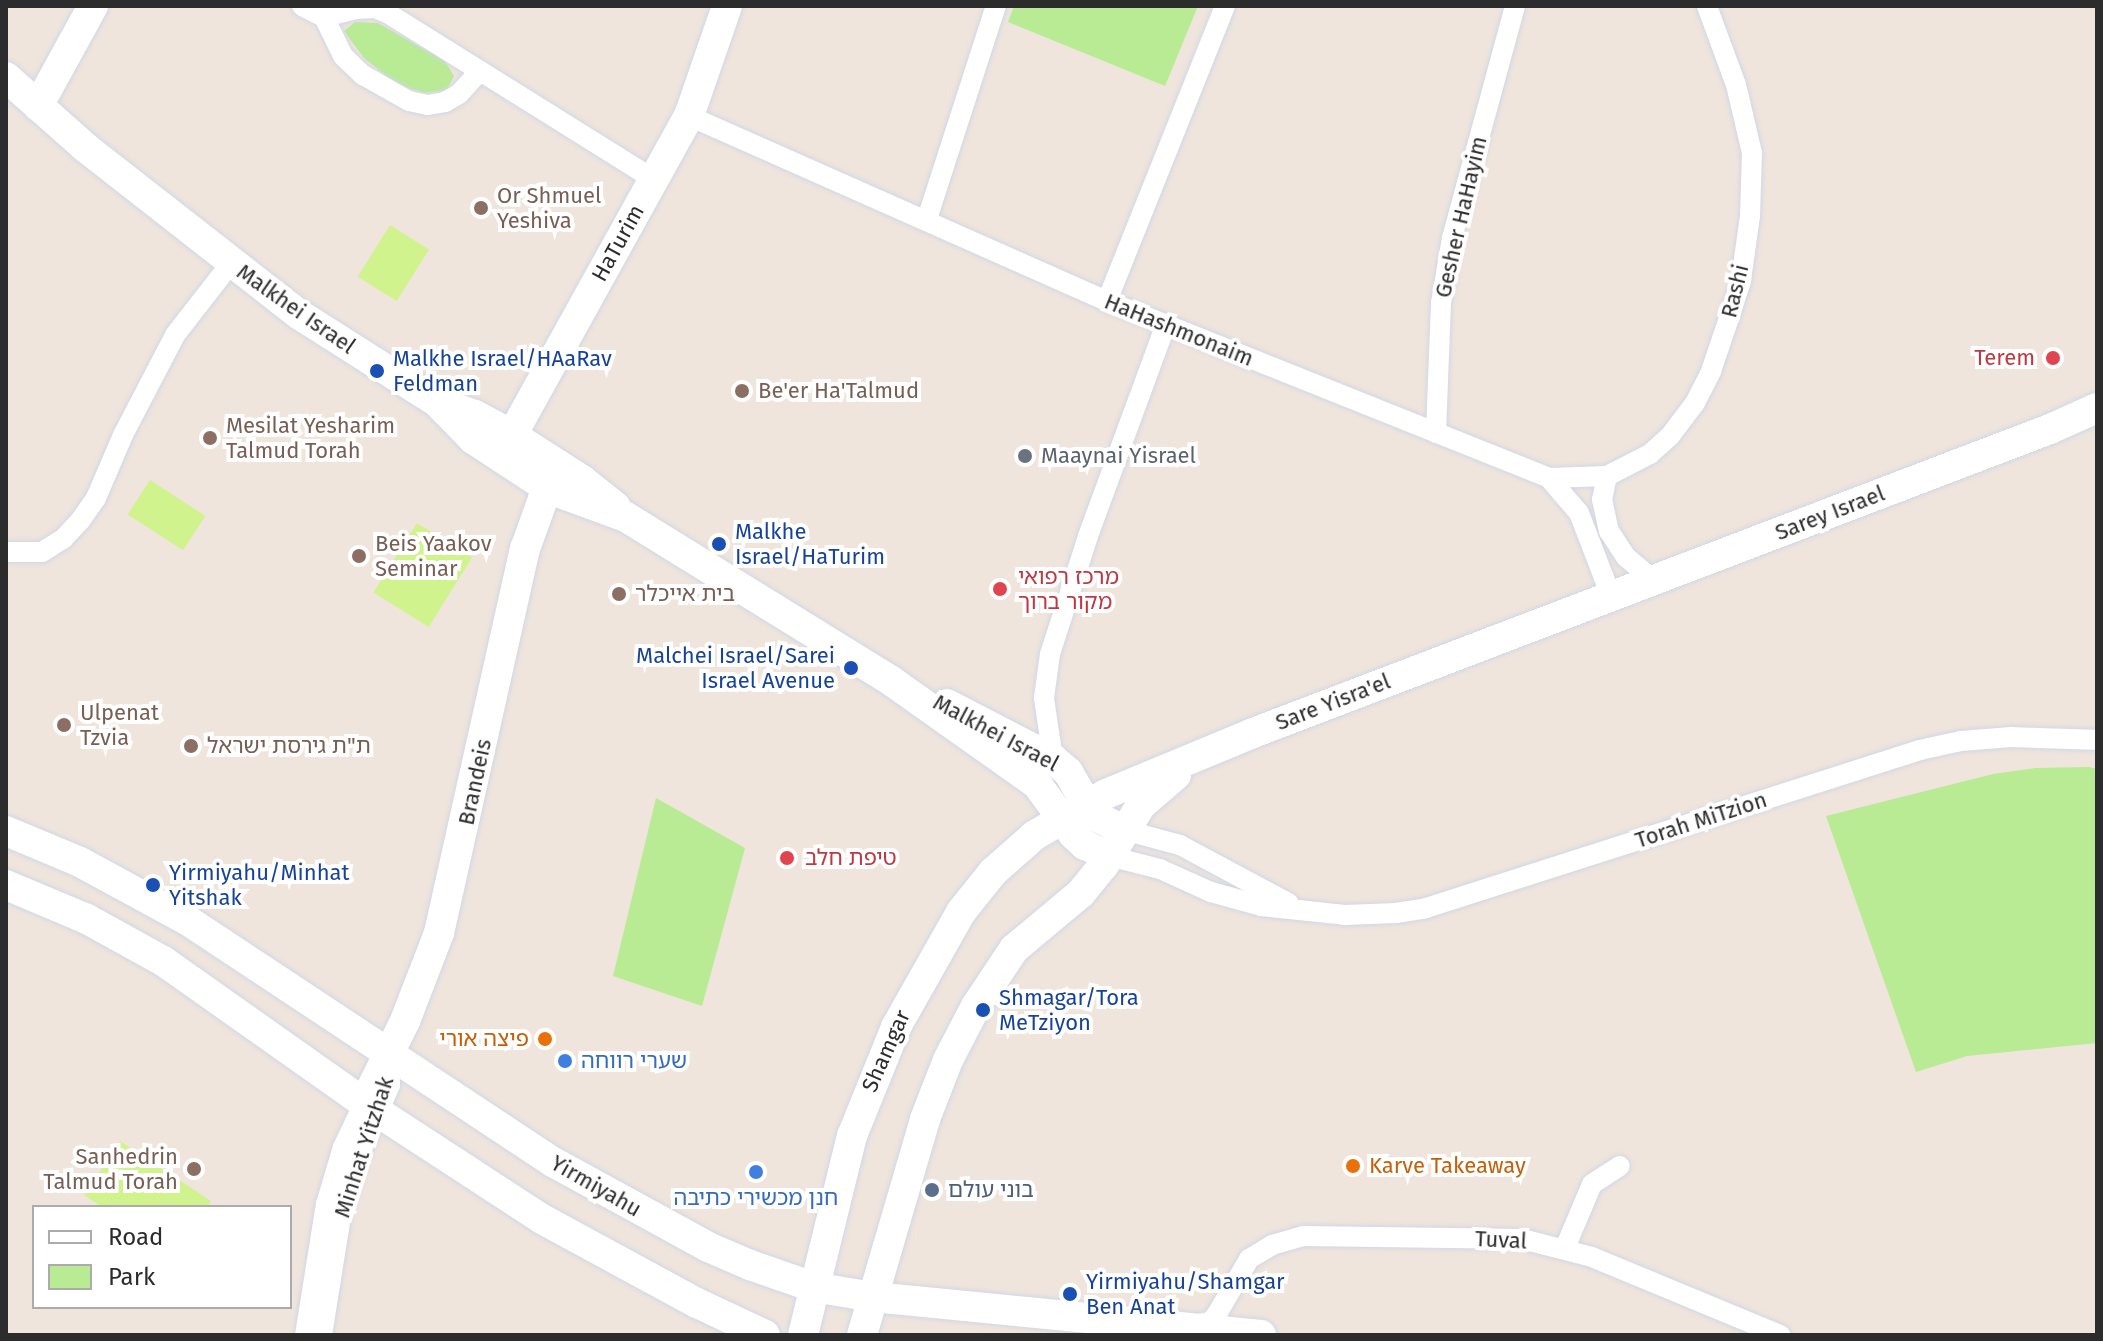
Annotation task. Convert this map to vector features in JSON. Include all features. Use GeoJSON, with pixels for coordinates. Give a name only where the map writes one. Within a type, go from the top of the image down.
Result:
{"type":"FeatureCollection","features":[{"type":"Feature","properties":{"kind":"street"},"geometry":{"type":"LineString","coordinates":[[41,99],[93,6]]}},
{"type":"Feature","properties":{"kind":"street"},"geometry":{"type":"LineString","coordinates":[[302,6],[324,17],[375,8],[653,179]]}},
{"type":"Feature","properties":{"kind":"street","name":"HaTurim"},"geometry":{"type":"LineString","coordinates":[[512,435],[689,116],[727,6]]}},
{"type":"Feature","properties":{"kind":"street"},"geometry":{"type":"LineString","coordinates":[[1107,301],[1225,6]]}},
{"type":"Feature","properties":{"kind":"street","name":"Gesher HaHayim"},"geometry":{"type":"LineString","coordinates":[[1436,433],[1441,303],[1452,238],[1515,6]]}},
{"type":"Feature","properties":{"kind":"street","name":"Rashi"},"geometry":{"type":"LineString","coordinates":[[1549,478],[1607,476],[1650,454],[1670,436],[1695,403],[1711,371],[1741,280],[1750,216],[1752,153],[1736,85],[1707,6]]}},
{"type":"Feature","properties":{"kind":"street"},"geometry":{"type":"LineString","coordinates":[[927,219],[992,7]]}},
{"type":"Feature","properties":{"kind":"street"},"geometry":{"type":"LineString","coordinates":[[324,17],[343,56],[363,75],[409,101],[428,105],[445,102],[459,94],[480,71]]}},
{"type":"Feature","properties":{"kind":"street","name":"Malkhei Israel"},"geometry":{"type":"LineString","coordinates":[[6,58],[41,99]]}},
{"type":"Feature","properties":{"kind":"street","name":"Malkhei Israel"},"geometry":{"type":"LineString","coordinates":[[6,77],[110,151],[163,205],[231,263],[300,315],[437,402],[473,439],[549,489],[626,517]]}},
{"type":"Feature","properties":{"kind":"street","name":"HaHashmonaim"},"geometry":{"type":"LineString","coordinates":[[689,116],[1107,301],[1549,478],[1579,513],[1611,596]]}},
{"type":"Feature","properties":{"kind":"street"},"geometry":{"type":"LineString","coordinates":[[6,552],[42,552],[63,539],[80,521],[96,498],[123,435],[175,335],[231,263]]}},
{"type":"Feature","properties":{"kind":"street"},"geometry":{"type":"LineString","coordinates":[[1146,777],[1096,775],[1053,759],[1044,698],[1050,654],[1088,536],[1166,324]]}},
{"type":"Feature","properties":{"kind":"street","name":"Malkhei Israel"},"geometry":{"type":"LineString","coordinates":[[437,402],[475,415],[582,480],[626,517],[890,680],[1072,811]]}},
{"type":"Feature","properties":{"kind":"street","name":"Sarey Israel"},"geometry":{"type":"LineString","coordinates":[[1611,596],[2050,429],[2097,408]]}},
{"type":"Feature","properties":{"kind":"street","name":"Sarey Israel"},"geometry":{"type":"LineString","coordinates":[[2050,429],[2097,416]]}},
{"type":"Feature","properties":{"kind":"street"},"geometry":{"type":"LineString","coordinates":[[473,439],[500,443],[512,435]]}},
{"type":"Feature","properties":{"kind":"street"},"geometry":{"type":"LineString","coordinates":[[1607,476],[1602,499],[1609,531],[1626,557],[1653,580]]}},
{"type":"Feature","properties":{"kind":"street"},"geometry":{"type":"LineString","coordinates":[[549,489],[565,478],[582,480]]}},
{"type":"Feature","properties":{"kind":"street","name":"Brandeis"},"geometry":{"type":"LineString","coordinates":[[372,1108],[389,1054],[427,969],[448,907],[525,549],[538,508],[549,489]]}},
{"type":"Feature","properties":{"kind":"street","name":"Sare Yisra'el"},"geometry":{"type":"LineString","coordinates":[[1072,811],[1253,733],[1611,596]]}},
{"type":"Feature","properties":{"kind":"street","name":"Malkhei Israel"},"geometry":{"type":"LineString","coordinates":[[890,680],[966,713],[1053,759],[1072,777],[1072,811],[1085,845],[1116,843]]}},
{"type":"Feature","properties":{"kind":"street"},"geometry":{"type":"LineString","coordinates":[[862,1335],[929,1107],[976,1006],[1014,949],[1070,903],[1141,805],[1168,780],[1253,733]]}},
{"type":"Feature","properties":{"kind":"street","name":"Torah MiTzion"},"geometry":{"type":"LineString","coordinates":[[1116,843],[1160,869],[1233,899],[1307,911],[1378,915],[1426,908],[1887,760],[1961,741],[2011,737],[2097,740]]}},
{"type":"Feature","properties":{"kind":"street","name":"Shamgar"},"geometry":{"type":"LineString","coordinates":[[803,1335],[852,1136],[878,1065],[933,957],[993,872],[1072,811]]}},
{"type":"Feature","properties":{"kind":"street","name":"Yirmiyahu"},"geometry":{"type":"LineString","coordinates":[[6,831],[80,862],[187,920],[238,950],[389,1054],[603,1191],[708,1247],[769,1273],[813,1287],[873,1297],[1262,1335]]}},
{"type":"Feature","properties":{"kind":"street","name":"Torah MiTzion"},"geometry":{"type":"LineString","coordinates":[[1116,843],[1180,845],[1251,885],[1307,911]]}},
{"type":"Feature","properties":{"kind":"street"},"geometry":{"type":"LineString","coordinates":[[6,885],[87,919],[163,961],[372,1108],[542,1219],[669,1289],[765,1335]]}},
{"type":"Feature","properties":{"kind":"street","name":"Minhat Yitzhak"},"geometry":{"type":"LineString","coordinates":[[305,1335],[326,1204],[343,1147],[372,1108]]}},
{"type":"Feature","properties":{"kind":"street","name":"Minhat Yitzhak"},"geometry":{"type":"LineString","coordinates":[[322,1335],[342,1210],[372,1108]]}},
{"type":"Feature","properties":{"kind":"street"},"geometry":{"type":"LineString","coordinates":[[1565,1248],[1592,1184],[1620,1166]]}},
{"type":"Feature","properties":{"kind":"street"},"geometry":{"type":"LineString","coordinates":[[769,1273],[792,1261],[809,1244],[835,1196]]}},
{"type":"Feature","properties":{"kind":"street","name":"Tuval"},"geometry":{"type":"LineString","coordinates":[[1184,1326],[1210,1322],[1249,1259],[1272,1245],[1303,1236],[1522,1239],[1565,1248],[1780,1335]]}},
{"type":"Feature","properties":{"kind":"street"},"geometry":{"type":"LineString","coordinates":[[1230,1294],[1233,1316],[1262,1335]]}},
{"type":"Feature","properties":{"kind":"green space"},"geometry":{"type":"Polygon","coordinates":[[[1014,6],[1198,6],[1165,86],[1008,22],[1014,6]]]}},
{"type":"Feature","properties":{"kind":"green space"},"geometry":{"type":"Polygon","coordinates":[[[355,22],[378,23],[445,61],[454,76],[447,90],[426,93],[399,86],[364,58],[344,31],[355,22]]]}},
{"type":"Feature","properties":{"kind":"green space"},"geometry":{"type":"Polygon","coordinates":[[[390,225],[429,249],[397,301],[358,277],[390,225]]]}},
{"type":"Feature","properties":{"kind":"green space"},"geometry":{"type":"Polygon","coordinates":[[[150,480],[205,516],[183,550],[128,514],[150,480]]]}},
{"type":"Feature","properties":{"kind":"green space"},"geometry":{"type":"Polygon","coordinates":[[[417,523],[472,557],[429,627],[374,593],[417,523]]]}},
{"type":"Feature","properties":{"kind":"green space"},"geometry":{"type":"Polygon","coordinates":[[[2035,768],[2097,769],[2097,1043],[1967,1056],[1916,1072],[1826,816],[1993,774],[2035,768]]]}},
{"type":"Feature","properties":{"kind":"green space"},"geometry":{"type":"Polygon","coordinates":[[[656,798],[745,848],[702,1006],[613,976],[656,798]]]}},
{"type":"Feature","properties":{"kind":"green space"},"geometry":{"type":"Polygon","coordinates":[[[120,1141],[211,1201],[208,1205],[99,1205],[84,1195],[120,1141]]]}},
{"type":"Feature","properties":{"kind":"place","name":"Or Shmuel Yeshiva"},"geometry":{"type":"Point","coordinates":[481,208]}},
{"type":"Feature","properties":{"kind":"place","name":"Terem"},"geometry":{"type":"Point","coordinates":[2053,358]}},
{"type":"Feature","properties":{"kind":"place","name":"Malkhe Israel/HAaRav Feldman"},"geometry":{"type":"Point","coordinates":[377,371]}},
{"type":"Feature","properties":{"kind":"place","name":"Be'er Ha'Talmud"},"geometry":{"type":"Point","coordinates":[742,391]}},
{"type":"Feature","properties":{"kind":"place","name":"Mesilat Yesharim Talmud Torah"},"geometry":{"type":"Point","coordinates":[210,438]}},
{"type":"Feature","properties":{"kind":"place","name":"Maaynai Yisrael"},"geometry":{"type":"Point","coordinates":[1025,456]}},
{"type":"Feature","properties":{"kind":"place","name":"Malkhe Israel/HaTurim"},"geometry":{"type":"Point","coordinates":[719,544]}},
{"type":"Feature","properties":{"kind":"place","name":"Beis Yaakov Seminar"},"geometry":{"type":"Point","coordinates":[359,556]}},
{"type":"Feature","properties":{"kind":"place","name":"מרכז רפואי מקור ברוך"},"geometry":{"type":"Point","coordinates":[1000,589]}},
{"type":"Feature","properties":{"kind":"place","name":"בית אייכלר"},"geometry":{"type":"Point","coordinates":[619,594]}},
{"type":"Feature","properties":{"kind":"place","name":"Malchei Israel/Sarei Israel Avenue"},"geometry":{"type":"Point","coordinates":[851,668]}},
{"type":"Feature","properties":{"kind":"place","name":"Ulpenat Tzvia"},"geometry":{"type":"Point","coordinates":[64,725]}},
{"type":"Feature","properties":{"kind":"place","name":"ת\"ת גירסת ישראל"},"geometry":{"type":"Point","coordinates":[191,746]}},
{"type":"Feature","properties":{"kind":"place","name":"טיפת חלב"},"geometry":{"type":"Point","coordinates":[787,858]}},
{"type":"Feature","properties":{"kind":"place","name":"Yirmiyahu/Minhat Yitshak"},"geometry":{"type":"Point","coordinates":[153,885]}},
{"type":"Feature","properties":{"kind":"place","name":"Shmagar/Tora MeTziyon"},"geometry":{"type":"Point","coordinates":[983,1010]}},
{"type":"Feature","properties":{"kind":"place","name":"פיצה אורי"},"geometry":{"type":"Point","coordinates":[545,1039]}},
{"type":"Feature","properties":{"kind":"place","name":"שערי רווחה"},"geometry":{"type":"Point","coordinates":[565,1061]}},
{"type":"Feature","properties":{"kind":"place","name":"Karve Takeaway"},"geometry":{"type":"Point","coordinates":[1353,1166]}},
{"type":"Feature","properties":{"kind":"place","name":"Sanhedrin Talmud Torah"},"geometry":{"type":"Point","coordinates":[194,1169]}},
{"type":"Feature","properties":{"kind":"place","name":"חנן מכשירי כתיבה"},"geometry":{"type":"Point","coordinates":[756,1172]}},
{"type":"Feature","properties":{"kind":"place","name":"בוני עולם"},"geometry":{"type":"Point","coordinates":[932,1190]}},
{"type":"Feature","properties":{"kind":"place","name":"Yirmiyahu/Shamgar Ben Anat"},"geometry":{"type":"Point","coordinates":[1070,1294]}}]}
